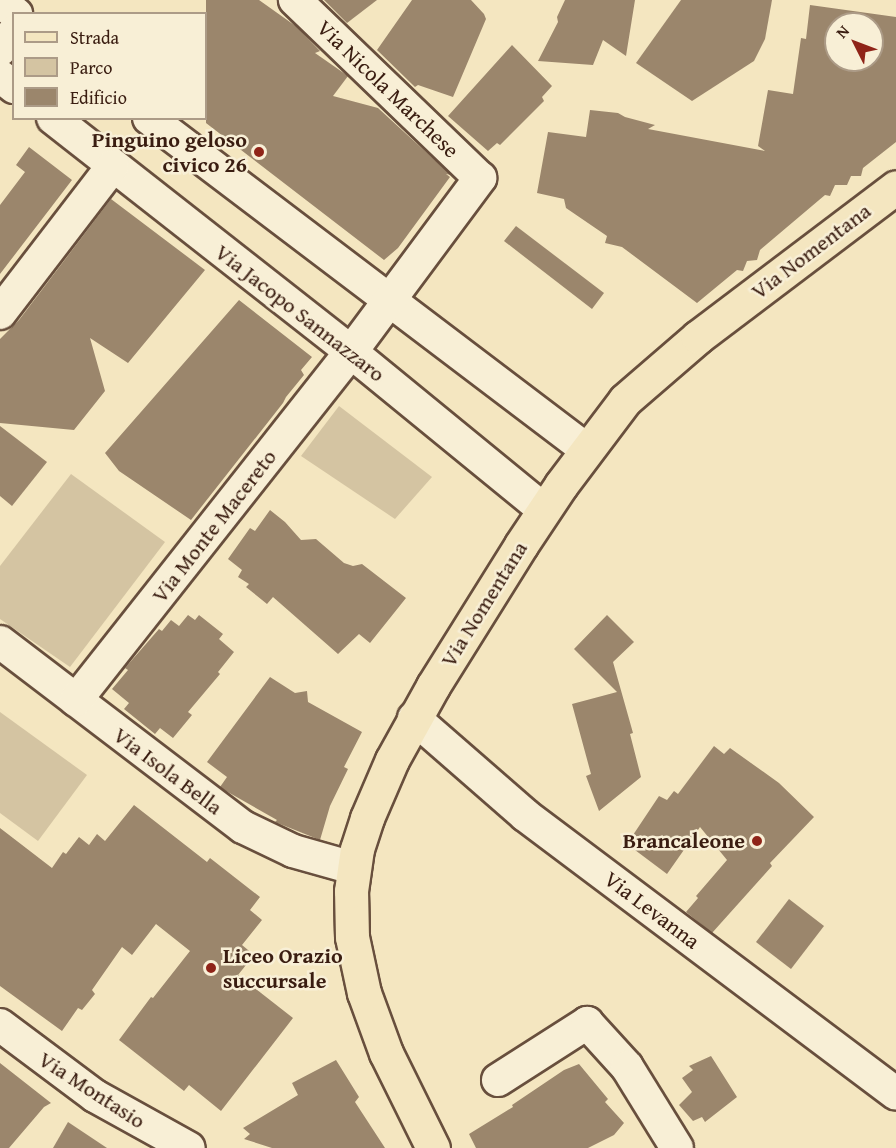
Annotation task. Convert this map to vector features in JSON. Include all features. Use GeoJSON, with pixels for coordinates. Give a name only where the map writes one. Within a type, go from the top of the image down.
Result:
{"type":"FeatureCollection","features":[{"type":"Feature","properties":{"kind":"main road","name":"Via Nomentana"},"geometry":{"type":"LineString","coordinates":[[433,1148],[396,1077],[364,993],[352,937],[353,868],[369,812],[414,718],[544,510],[625,400],[644,381],[896,187]]}},
{"type":"Feature","properties":{"kind":"street","name":"Via Nicola Marchese"},"geometry":{"type":"LineString","coordinates":[[295,0],[480,178]]}},
{"type":"Feature","properties":{"kind":"street"},"geometry":{"type":"LineString","coordinates":[[0,1],[14,12]]}},
{"type":"Feature","properties":{"kind":"street"},"geometry":{"type":"LineString","coordinates":[[0,50],[12,35]]}},
{"type":"Feature","properties":{"kind":"street"},"geometry":{"type":"LineString","coordinates":[[0,76],[12,85]]}},
{"type":"Feature","properties":{"kind":"street","name":"Via Jacopo Sannazzaro"},"geometry":{"type":"LineString","coordinates":[[56,120],[351,352],[544,510]]}},
{"type":"Feature","properties":{"kind":"street"},"geometry":{"type":"LineString","coordinates":[[152,120],[587,450]]}},
{"type":"Feature","properties":{"kind":"street"},"geometry":{"type":"LineString","coordinates":[[0,313],[113,166]]}},
{"type":"Feature","properties":{"kind":"street","name":"Via Monte Macereto"},"geometry":{"type":"LineString","coordinates":[[76,700],[351,352],[480,178]]}},
{"type":"Feature","properties":{"kind":"street","name":"Via Isola Bella"},"geometry":{"type":"LineString","coordinates":[[0,642],[248,830],[300,854],[353,868]]}},
{"type":"Feature","properties":{"kind":"street","name":"Via Levanna"},"geometry":{"type":"LineString","coordinates":[[414,718],[525,815],[896,1094]]}},
{"type":"Feature","properties":{"kind":"street"},"geometry":{"type":"LineString","coordinates":[[498,1080],[587,1023],[627,1067],[677,1148]]}},
{"type":"Feature","properties":{"kind":"street","name":"Via Montasio"},"geometry":{"type":"LineString","coordinates":[[0,1025],[94,1096],[189,1148]]}},
{"type":"Feature","properties":{"kind":"green space"},"geometry":{"type":"Polygon","coordinates":[[[339,406],[432,477],[395,519],[301,456],[339,406]]]}},
{"type":"Feature","properties":{"kind":"green space"},"geometry":{"type":"Polygon","coordinates":[[[71,474],[165,542],[70,667],[0,619],[0,566],[71,474]]]}},
{"type":"Feature","properties":{"kind":"green space"},"geometry":{"type":"Polygon","coordinates":[[[0,712],[87,775],[38,841],[0,813],[0,712]]]}},
{"type":"Feature","properties":{"kind":"building"},"geometry":{"type":"Polygon","coordinates":[[[206,0],[259,0],[297,27],[320,51],[315,53],[348,76],[333,96],[378,108],[451,175],[446,174],[450,177],[398,248],[384,260],[206,123],[206,0]]]}},
{"type":"Feature","properties":{"kind":"building"},"geometry":{"type":"Polygon","coordinates":[[[324,0],[377,0],[347,23],[324,0]]]}},
{"type":"Feature","properties":{"kind":"building"},"geometry":{"type":"Polygon","coordinates":[[[412,0],[471,0],[484,14],[486,19],[453,97],[418,85],[415,87],[377,50],[412,0]]]}},
{"type":"Feature","properties":{"kind":"building"},"geometry":{"type":"Polygon","coordinates":[[[565,0],[635,0],[626,56],[603,40],[593,65],[538,61],[558,22],[557,17],[565,0]]]}},
{"type":"Feature","properties":{"kind":"building"},"geometry":{"type":"Polygon","coordinates":[[[681,0],[772,0],[765,39],[754,61],[692,101],[636,63],[681,0]]]}},
{"type":"Feature","properties":{"kind":"building"},"geometry":{"type":"Polygon","coordinates":[[[810,5],[860,12],[824,12],[824,72],[884,72],[884,15],[896,17],[896,142],[863,168],[861,176],[851,176],[847,185],[835,185],[830,196],[825,195],[760,250],[757,260],[747,261],[743,271],[737,270],[697,303],[622,247],[605,243],[607,236],[566,208],[564,199],[537,193],[548,132],[586,137],[590,110],[618,113],[655,125],[648,129],[765,151],[758,146],[768,90],[793,94],[801,38],[806,39],[810,5]]]}},
{"type":"Feature","properties":{"kind":"building"},"geometry":{"type":"Polygon","coordinates":[[[512,45],[552,86],[542,97],[544,101],[500,145],[497,143],[488,151],[448,116],[512,45]]]}},
{"type":"Feature","properties":{"kind":"building"},"geometry":{"type":"Polygon","coordinates":[[[29,147],[72,180],[0,274],[0,205],[25,172],[16,165],[29,147]]]}},
{"type":"Feature","properties":{"kind":"building"},"geometry":{"type":"Polygon","coordinates":[[[111,199],[205,270],[128,363],[90,338],[105,391],[74,430],[0,423],[0,339],[19,320],[111,199]]]}},
{"type":"Feature","properties":{"kind":"building"},"geometry":{"type":"Polygon","coordinates":[[[516,226],[604,293],[592,309],[504,241],[516,226]]]}},
{"type":"Feature","properties":{"kind":"building"},"geometry":{"type":"Polygon","coordinates":[[[239,300],[312,357],[301,370],[304,375],[191,520],[119,471],[105,453],[239,300]]]}},
{"type":"Feature","properties":{"kind":"building"},"geometry":{"type":"Polygon","coordinates":[[[0,426],[47,462],[12,506],[0,496],[0,426]]]}},
{"type":"Feature","properties":{"kind":"building"},"geometry":{"type":"Polygon","coordinates":[[[270,510],[285,522],[301,540],[316,539],[344,563],[353,566],[362,564],[406,598],[370,643],[359,634],[338,654],[273,597],[267,604],[246,587],[249,584],[238,577],[242,570],[228,559],[250,528],[255,531],[270,510]]]}},
{"type":"Feature","properties":{"kind":"building"},"geometry":{"type":"Polygon","coordinates":[[[188,615],[195,620],[199,615],[223,634],[219,639],[234,652],[218,672],[220,674],[188,712],[192,715],[173,738],[160,728],[155,734],[124,709],[129,703],[112,689],[128,670],[125,668],[159,629],[162,631],[171,620],[179,626],[188,615]]]}},
{"type":"Feature","properties":{"kind":"building"},"geometry":{"type":"Polygon","coordinates":[[[607,615],[634,642],[613,662],[633,733],[630,734],[641,777],[599,811],[586,776],[591,774],[572,704],[617,692],[574,649],[607,615]]]}},
{"type":"Feature","properties":{"kind":"building"},"geometry":{"type":"Polygon","coordinates":[[[270,677],[295,693],[307,691],[308,702],[362,732],[344,767],[348,769],[330,806],[320,840],[275,822],[277,820],[220,787],[227,777],[207,762],[270,677]]]}},
{"type":"Feature","properties":{"kind":"building"},"geometry":{"type":"Polygon","coordinates":[[[714,746],[724,754],[730,748],[779,783],[814,817],[770,863],[772,866],[712,933],[686,912],[698,898],[696,896],[727,860],[700,827],[667,874],[627,844],[659,796],[667,800],[674,791],[678,794],[714,746]]]}},
{"type":"Feature","properties":{"kind":"building","name":"Liceo Orazio succursale"},"geometry":{"type":"Polygon","coordinates":[[[134,805],[207,862],[210,858],[260,897],[250,910],[262,920],[242,945],[254,955],[238,975],[293,1018],[221,1111],[189,1085],[184,1091],[119,1040],[151,997],[153,998],[190,951],[156,924],[132,955],[122,947],[92,990],[95,994],[82,1010],[78,1008],[62,1031],[0,986],[0,828],[52,868],[63,852],[66,854],[79,837],[89,845],[97,834],[105,841],[134,805]]]}},
{"type":"Feature","properties":{"kind":"building"},"geometry":{"type":"Polygon","coordinates":[[[789,899],[824,926],[791,969],[756,942],[789,899]]]}},
{"type":"Feature","properties":{"kind":"building"},"geometry":{"type":"Polygon","coordinates":[[[711,1056],[737,1097],[705,1122],[702,1117],[693,1121],[679,1105],[692,1092],[682,1078],[693,1070],[689,1066],[711,1056]]]}},
{"type":"Feature","properties":{"kind":"building"},"geometry":{"type":"Polygon","coordinates":[[[336,1060],[359,1097],[355,1102],[385,1148],[272,1148],[244,1139],[250,1134],[243,1128],[298,1095],[292,1083],[336,1060]]]}},
{"type":"Feature","properties":{"kind":"building"},"geometry":{"type":"Polygon","coordinates":[[[0,1063],[51,1103],[44,1107],[9,1148],[0,1148],[0,1063]]]}},
{"type":"Feature","properties":{"kind":"building"},"geometry":{"type":"Polygon","coordinates":[[[579,1064],[608,1099],[605,1102],[624,1123],[614,1135],[588,1148],[476,1148],[469,1134],[513,1107],[512,1105],[564,1070],[579,1064]]]}},
{"type":"Feature","properties":{"kind":"building"},"geometry":{"type":"Polygon","coordinates":[[[68,1122],[107,1148],[53,1148],[68,1122]]]}},
{"type":"Feature","properties":{"kind":"place","name":"Pinguino geloso civico 26"},"geometry":{"type":"Point","coordinates":[259,152]}},
{"type":"Feature","properties":{"kind":"place","name":"Brancaleone"},"geometry":{"type":"Point","coordinates":[757,841]}},
{"type":"Feature","properties":{"kind":"place","name":"Liceo Orazio succursale"},"geometry":{"type":"Point","coordinates":[211,968]}}]}
